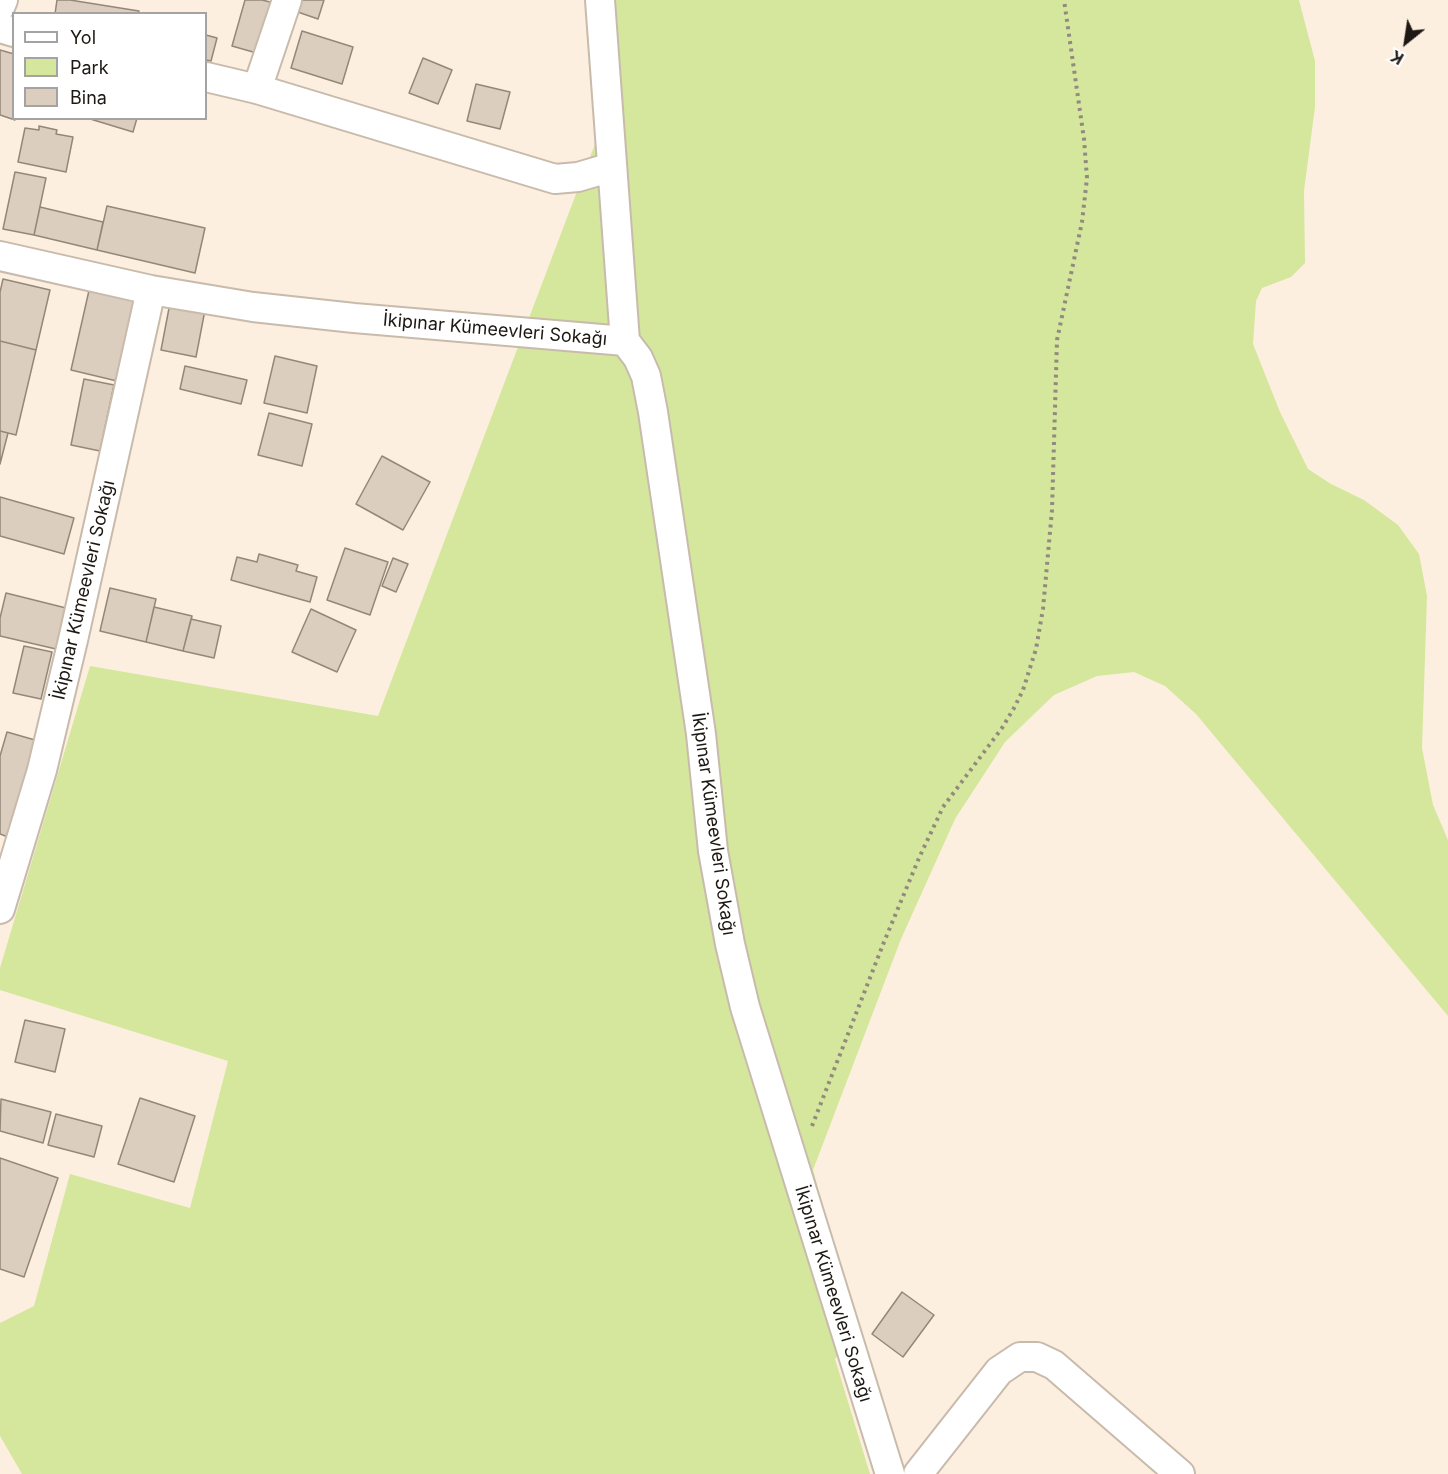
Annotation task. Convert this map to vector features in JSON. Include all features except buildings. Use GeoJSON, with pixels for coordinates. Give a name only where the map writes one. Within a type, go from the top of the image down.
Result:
{"type":"FeatureCollection","features":[{"type":"Feature","properties":{"kind":"street"},"geometry":{"type":"LineString","coordinates":[[0,7],[3,0]]}},
{"type":"Feature","properties":{"kind":"street"},"geometry":{"type":"LineString","coordinates":[[257,89],[287,0]]}},
{"type":"Feature","properties":{"kind":"street","name":"İkipınar Kümeevleri Sokağı"},"geometry":{"type":"LineString","coordinates":[[600,0],[625,341],[638,358],[645,376],[653,412],[701,734],[713,851],[730,944],[745,1007],[890,1474]]}},
{"type":"Feature","properties":{"kind":"street"},"geometry":{"type":"LineString","coordinates":[[207,77],[257,89],[555,179],[578,177],[612,166]]}},
{"type":"Feature","properties":{"kind":"street","name":"İkipınar Kümeevleri Sokağı"},"geometry":{"type":"LineString","coordinates":[[0,256],[151,290],[253,307],[331,316],[625,341]]}},
{"type":"Feature","properties":{"kind":"street","name":"İkipınar Kümeevleri Sokağı"},"geometry":{"type":"LineString","coordinates":[[2,894],[45,759],[151,290]]}},
{"type":"Feature","properties":{"kind":"street"},"geometry":{"type":"LineString","coordinates":[[918,1474],[999,1371],[1020,1357],[1037,1357],[1054,1365],[1180,1474]]}},
{"type":"Feature","properties":{"kind":"path"},"geometry":{"type":"LineString","coordinates":[[812,1127],[884,942],[943,807],[1002,728],[1014,708],[1023,690],[1036,649],[1043,609],[1052,510],[1057,340],[1082,222],[1087,178],[1084,139],[1064,0]]}},
{"type":"Feature","properties":{"kind":"green space"},"geometry":{"type":"Polygon","coordinates":[[[614,0],[1299,0],[1315,61],[1315,107],[1304,191],[1305,263],[1291,277],[1262,288],[1256,301],[1253,344],[1280,412],[1308,469],[1331,484],[1364,500],[1398,525],[1419,554],[1427,596],[1422,748],[1433,805],[1448,840],[1448,1016],[1196,714],[1165,686],[1134,672],[1097,676],[1054,695],[1005,742],[955,819],[901,939],[813,1170],[858,1331],[835,1359],[870,1474],[22,1474],[0,1436],[0,1323],[34,1306],[70,1174],[190,1208],[228,1061],[0,990],[0,968],[90,666],[378,716],[620,78],[614,0]]]}}]}
